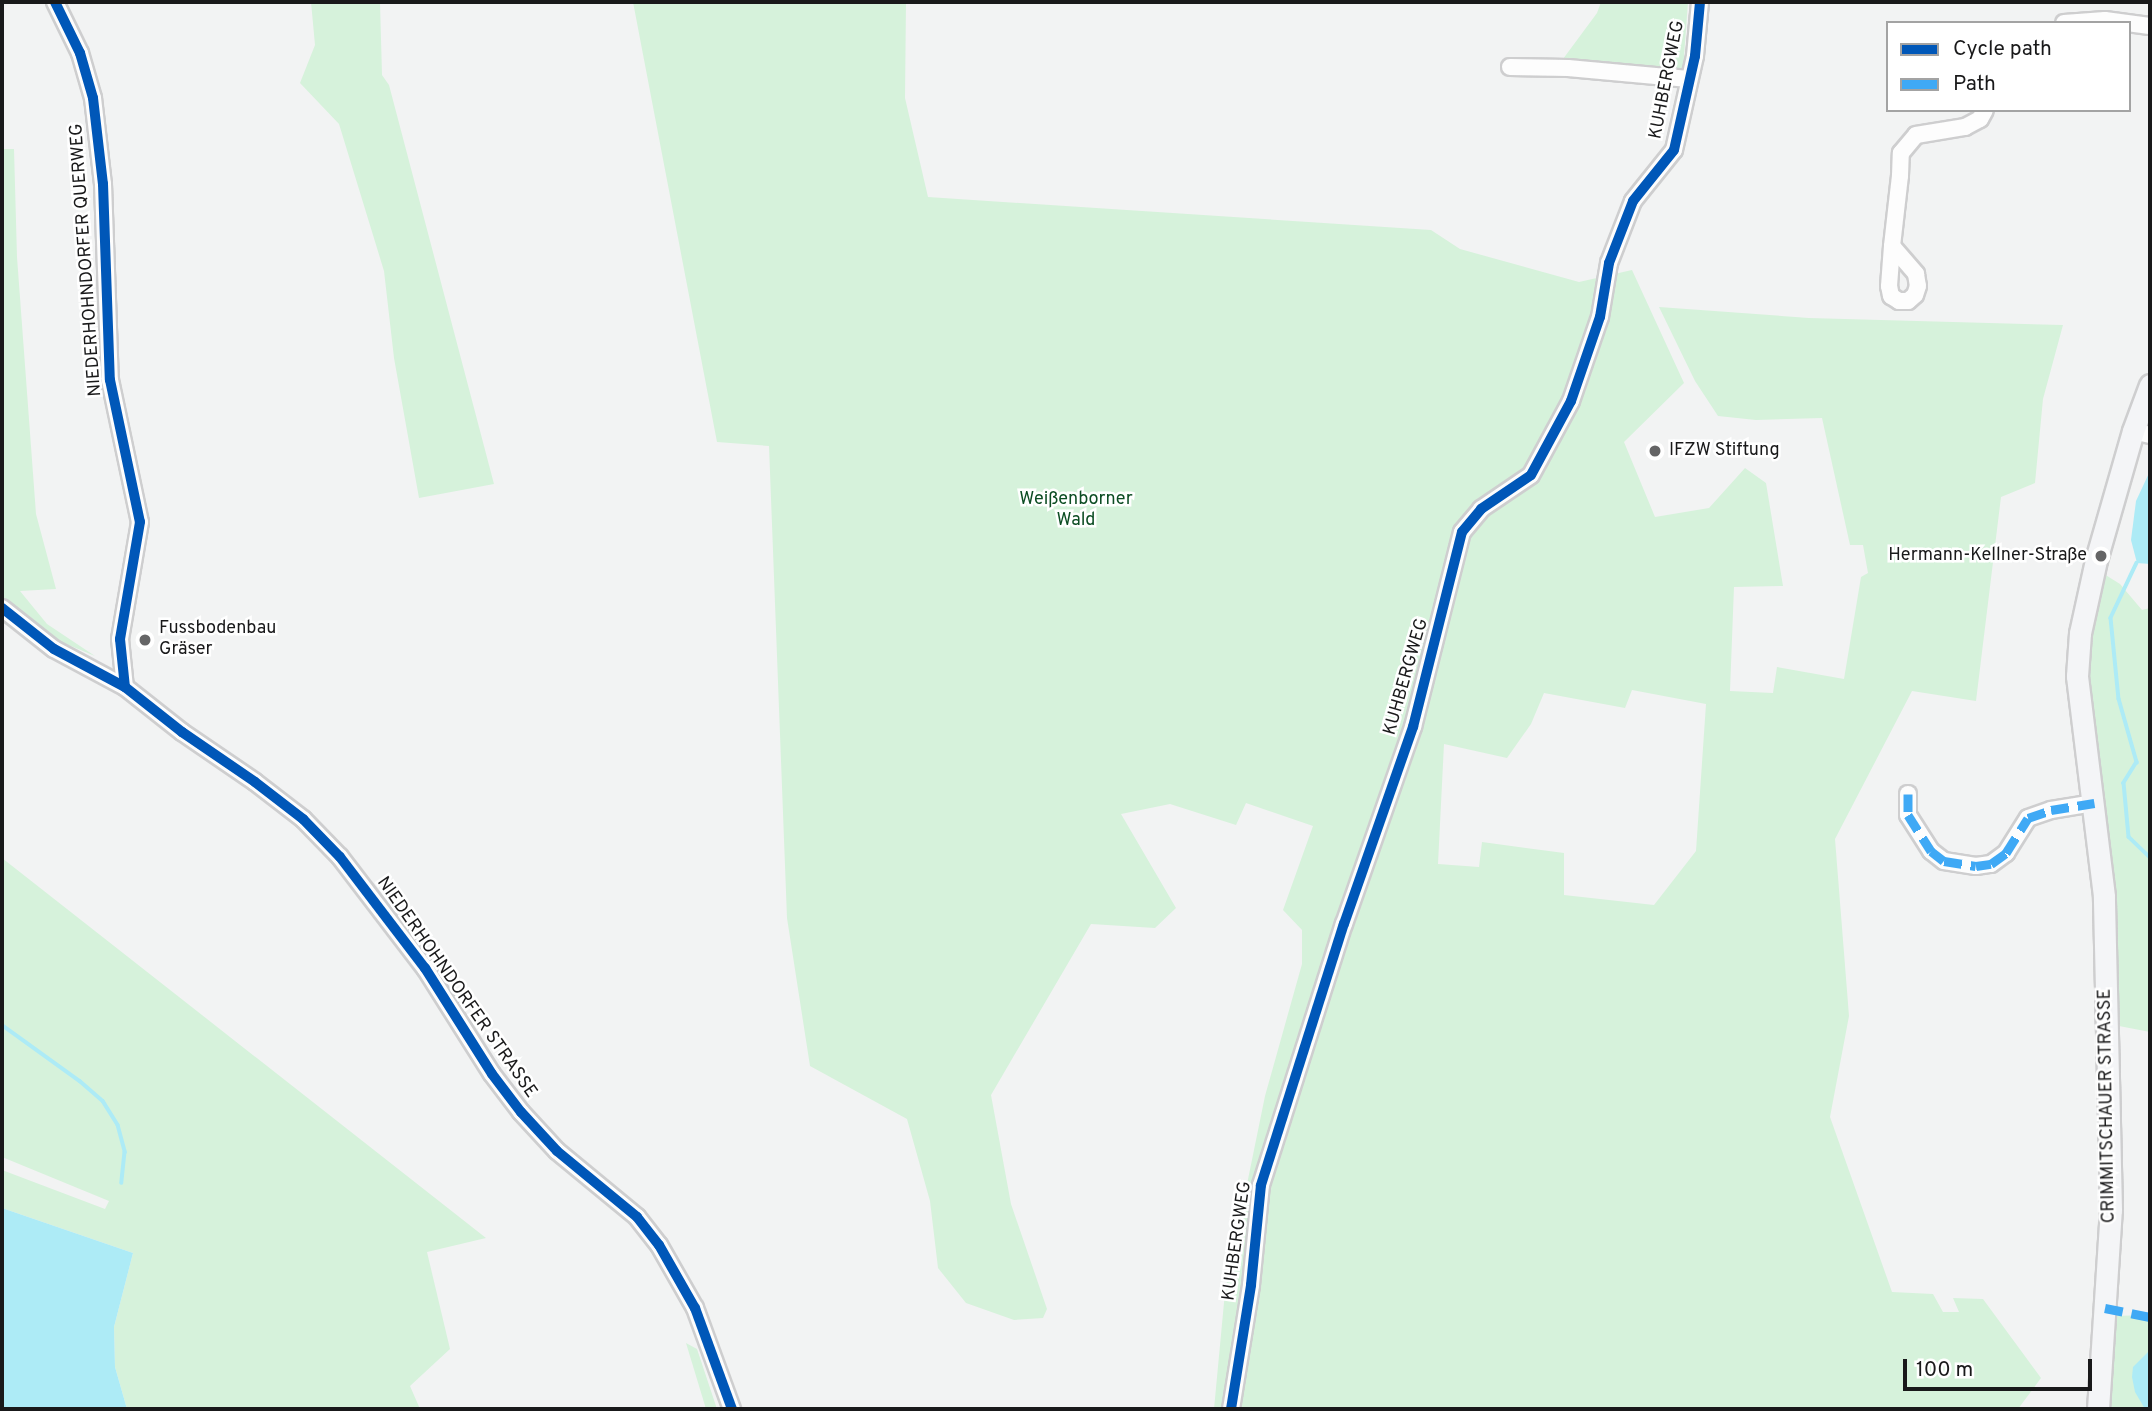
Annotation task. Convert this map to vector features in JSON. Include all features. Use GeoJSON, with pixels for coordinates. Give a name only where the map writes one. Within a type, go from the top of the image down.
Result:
{"type":"FeatureCollection","features":[{"type":"Feature","properties":{"kind":"main road","name":"CRIMMITSCHAUER STRASSE"},"geometry":{"type":"LineString","coordinates":[[2098,1409],[2108,1262],[2110,1140],[2104,896],[2077,676],[2080,634],[2096,560],[2141,433],[2150,385]]}},
{"type":"Feature","properties":{"kind":"street","name":"NIEDERHOHNDORFER QUERWEG"},"geometry":{"type":"LineString","coordinates":[[55,2],[79,52],[93,98],[103,184],[110,380],[140,522],[120,639],[125,687]]}},
{"type":"Feature","properties":{"kind":"street","name":"KUHBERGWEG"},"geometry":{"type":"LineString","coordinates":[[1231,1409],[1251,1285],[1261,1185],[1344,924],[1413,727],[1462,532],[1480,509],[1531,475],[1571,401],[1600,317],[1609,263],[1633,201],[1674,150],[1695,56],[1700,2]]}},
{"type":"Feature","properties":{"kind":"street"},"geometry":{"type":"LineString","coordinates":[[2091,21],[2112,21]]}},
{"type":"Feature","properties":{"kind":"street"},"geometry":{"type":"LineString","coordinates":[[2131,23],[2150,26]]}},
{"type":"Feature","properties":{"kind":"street","name":"KUHBERGWEG"},"geometry":{"type":"LineString","coordinates":[[1510,67],[1568,68],[1689,79]]}},
{"type":"Feature","properties":{"kind":"street"},"geometry":{"type":"LineString","coordinates":[[1892,246],[1901,153],[1916,135],[1965,127],[1980,119],[1984,112]]}},
{"type":"Feature","properties":{"kind":"street","name":"NIEDERHOHNDORFER STRASSE"},"geometry":{"type":"LineString","coordinates":[[2,608],[54,649],[125,687],[182,732],[289,807],[340,857],[425,968],[492,1074],[521,1112],[557,1151],[637,1217],[659,1245],[695,1308],[732,1409]]}},
{"type":"Feature","properties":{"kind":"street"},"geometry":{"type":"LineString","coordinates":[[1908,794],[1908,815],[1931,851],[1944,861],[1976,866],[1992,864],[2006,853],[2028,818],[2052,810],[2094,803]]}},
{"type":"Feature","properties":{"kind":"green space"},"geometry":{"type":"Polygon","coordinates":[[[311,2],[380,2],[382,75],[389,85],[494,484],[419,498],[394,358],[384,271],[339,124],[300,83],[315,45],[311,2]]]}},
{"type":"Feature","properties":{"kind":"green space","name":"Weißenborner Wald"},"geometry":{"type":"Polygon","coordinates":[[[633,2],[906,2],[905,98],[928,197],[1431,230],[1460,249],[1579,282],[1632,270],[1684,383],[1624,442],[1655,517],[1709,508],[1745,468],[1766,483],[1783,586],[1734,587],[1730,691],[1773,693],[1777,667],[1844,679],[1861,577],[1868,573],[1863,545],[1850,545],[1822,418],[1756,420],[1718,416],[1695,381],[1659,307],[1809,318],[2063,325],[2043,399],[2035,483],[2001,497],[1976,701],[1912,691],[1835,839],[1849,1016],[1830,1117],[1892,1292],[1933,1294],[1943,1312],[1959,1312],[1953,1298],[1983,1299],[2041,1378],[2018,1409],[1214,1409],[1225,1292],[1265,1096],[1302,964],[1302,930],[1283,910],[1313,826],[1246,803],[1236,825],[1170,804],[1121,814],[1176,908],[1155,928],[1091,924],[991,1095],[1011,1204],[1047,1309],[1043,1318],[1014,1320],[966,1303],[938,1268],[930,1201],[907,1119],[810,1066],[787,918],[769,446],[717,442],[633,2]],[[1632,690],[1625,708],[1544,693],[1531,724],[1507,758],[1444,744],[1438,864],[1479,867],[1482,842],[1564,853],[1564,895],[1654,905],[1696,851],[1706,704],[1632,690]]]}},
{"type":"Feature","properties":{"kind":"green space"},"geometry":{"type":"Polygon","coordinates":[[[1601,2],[1688,2],[1683,70],[1563,59],[1597,13],[1601,2]]]}},
{"type":"Feature","properties":{"kind":"green space"},"geometry":{"type":"Polygon","coordinates":[[[2,149],[14,149],[17,257],[36,514],[56,589],[20,591],[47,624],[95,656],[42,634],[2,597],[2,149]]]}},
{"type":"Feature","properties":{"kind":"green space"},"geometry":{"type":"Polygon","coordinates":[[[2104,574],[2120,584],[2142,610],[2150,608],[2150,1032],[2119,1026],[2085,676],[2092,619],[2104,574]]]}},
{"type":"Feature","properties":{"kind":"green space"},"geometry":{"type":"Polygon","coordinates":[[[2,858],[486,1238],[427,1252],[450,1349],[410,1386],[420,1409],[127,1409],[115,1367],[114,1327],[133,1253],[2,1208],[2,1170],[105,1209],[109,1201],[2,1157],[2,858]]]}},
{"type":"Feature","properties":{"kind":"green space"},"geometry":{"type":"Polygon","coordinates":[[[2150,1315],[2150,1409],[2106,1409],[2113,1316],[2150,1315]]]}},
{"type":"Feature","properties":{"kind":"green space"},"geometry":{"type":"Polygon","coordinates":[[[686,1343],[697,1349],[717,1409],[706,1409],[686,1343]]]}},
{"type":"Feature","properties":{"kind":"water"},"geometry":{"type":"Polygon","coordinates":[[[2150,471],[2150,564],[2137,563],[2131,540],[2136,501],[2150,471]]]}},
{"type":"Feature","properties":{"kind":"water"},"geometry":{"type":"Polygon","coordinates":[[[2,1208],[133,1253],[114,1327],[115,1367],[127,1409],[2,1409],[2,1208]]]}},
{"type":"Feature","properties":{"kind":"water"},"geometry":{"type":"Polygon","coordinates":[[[2150,1350],[2150,1409],[2145,1409],[2135,1392],[2132,1377],[2133,1367],[2150,1350]]]}},
{"type":"Feature","properties":{"kind":"waterway"},"geometry":{"type":"LineString","coordinates":[[2137,563],[2111,618],[2119,699],[2137,762],[2124,783],[2129,837],[2150,857]]}},
{"type":"Feature","properties":{"kind":"waterway"},"geometry":{"type":"LineString","coordinates":[[2,1025],[80,1081],[103,1101],[118,1125],[125,1152],[122,1183]]}},
{"type":"Feature","properties":{"kind":"marked path"},"geometry":{"type":"LineString","coordinates":[[1908,794],[1908,815],[1931,851],[1944,861],[1976,866],[1991,864],[2006,853],[2028,818],[2051,810],[2094,803]]}},
{"type":"Feature","properties":{"kind":"marked path"},"geometry":{"type":"LineString","coordinates":[[2105,1308],[2150,1317]]}},
{"type":"Feature","properties":{"kind":"cycle path"},"geometry":{"type":"LineString","coordinates":[[55,2],[80,53],[93,98],[103,184],[110,380],[140,522],[120,639],[125,687]]}},
{"type":"Feature","properties":{"kind":"cycle path"},"geometry":{"type":"LineString","coordinates":[[1231,1409],[1251,1285],[1261,1185],[1344,924],[1413,727],[1462,532],[1481,509],[1531,475],[1571,401],[1600,317],[1609,263],[1633,201],[1674,150],[1695,56],[1700,2]]}},
{"type":"Feature","properties":{"kind":"cycle path"},"geometry":{"type":"LineString","coordinates":[[2,608],[54,649],[125,687],[182,732],[255,782],[303,819],[340,857],[425,968],[492,1074],[521,1112],[557,1151],[637,1217],[659,1245],[695,1308],[732,1409]]}},
{"type":"Feature","properties":{"kind":"place","name":"IFZW Stiftung"},"geometry":{"type":"Point","coordinates":[1655,451]}},
{"type":"Feature","properties":{"kind":"place","name":"Hermann-Kellner-Straße"},"geometry":{"type":"Point","coordinates":[2101,556]}},
{"type":"Feature","properties":{"kind":"place","name":"Fussbodenbau Gräser"},"geometry":{"type":"Point","coordinates":[145,640]}}]}
